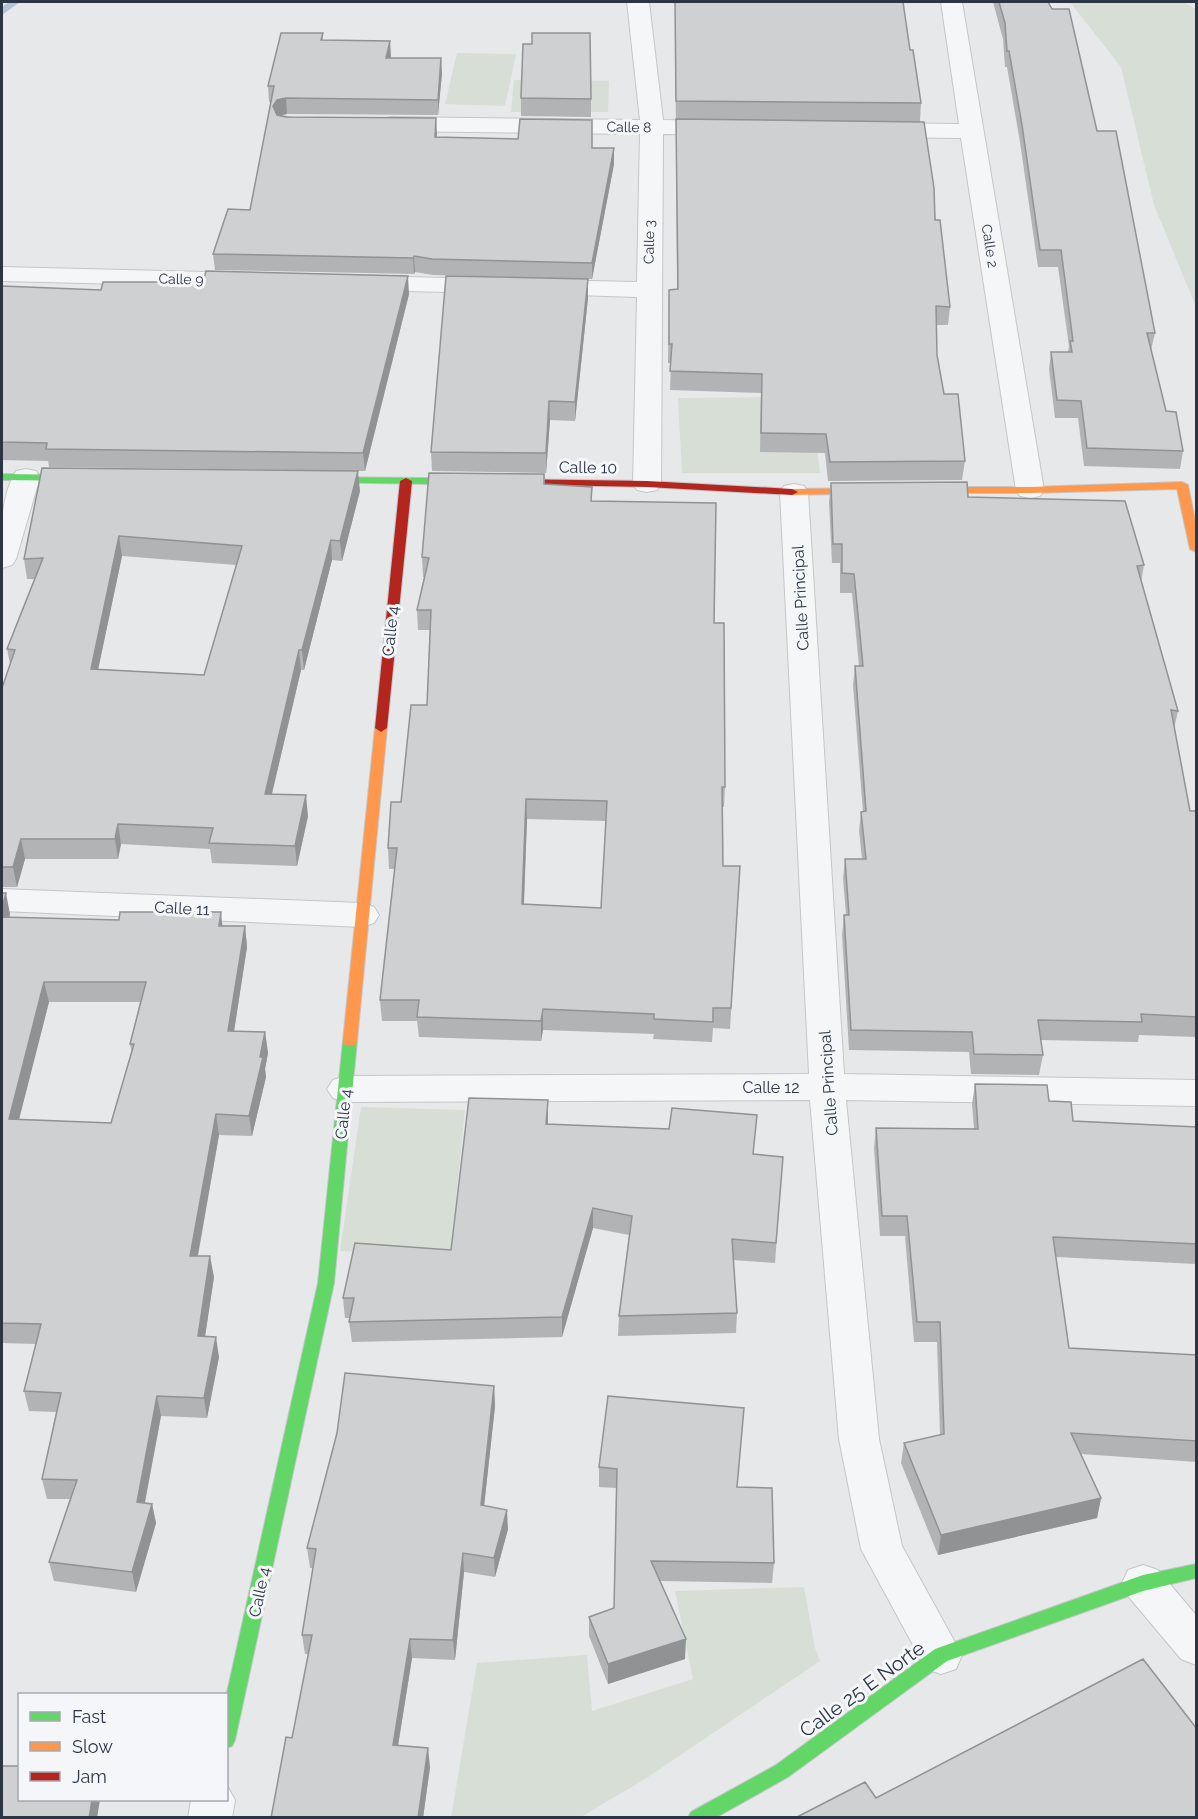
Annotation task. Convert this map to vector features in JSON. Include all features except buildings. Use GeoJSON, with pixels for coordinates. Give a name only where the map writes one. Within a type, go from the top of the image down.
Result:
{"type":"FeatureCollection","features":[{"type":"Feature","properties":{"kind":"street","name":"Calle 3"},"geometry":{"type":"LineString","coordinates":[[638,2],[652,127],[647,484]]}},
{"type":"Feature","properties":{"kind":"street","name":"Calle 2"},"geometry":{"type":"LineString","coordinates":[[951,2],[1030,490]]}},
{"type":"Feature","properties":{"kind":"street","name":"Calle 8"},"geometry":{"type":"LineString","coordinates":[[370,124],[747,128]]}},
{"type":"Feature","properties":{"kind":"street"},"geometry":{"type":"LineString","coordinates":[[853,129],[972,131]]}},
{"type":"Feature","properties":{"kind":"street","name":"Calle 9"},"geometry":{"type":"LineString","coordinates":[[2,274],[265,280]]}},
{"type":"Feature","properties":{"kind":"street"},"geometry":{"type":"LineString","coordinates":[[337,282],[648,290]]}},
{"type":"Feature","properties":{"kind":"street"},"geometry":{"type":"LineString","coordinates":[[2,559],[14,477],[97,478]]}},
{"type":"Feature","properties":{"kind":"street"},"geometry":{"type":"LineString","coordinates":[[299,480],[441,481]]}},
{"type":"Feature","properties":{"kind":"street","name":"Calle 4"},"geometry":{"type":"LineString","coordinates":[[228,1731],[326,1283],[406,481]]}},
{"type":"Feature","properties":{"kind":"street","name":"Calle 10"},"geometry":{"type":"LineString","coordinates":[[486,482],[647,484],[794,492],[888,491]]}},
{"type":"Feature","properties":{"kind":"street"},"geometry":{"type":"LineString","coordinates":[[911,490],[1030,490],[1182,485],[1197,549]]}},
{"type":"Feature","properties":{"kind":"street","name":"Calle Principal"},"geometry":{"type":"LineString","coordinates":[[794,492],[827,1087],[859,1439],[882,1549],[941,1655]]}},
{"type":"Feature","properties":{"kind":"street","name":"Calle 11"},"geometry":{"type":"LineString","coordinates":[[2,900],[362,915]]}},
{"type":"Feature","properties":{"kind":"street","name":"Calle 12"},"geometry":{"type":"LineString","coordinates":[[345,1089],[827,1087],[1197,1093]]}},
{"type":"Feature","properties":{"kind":"street","name":"Calle 25 E Norte"},"geometry":{"type":"LineString","coordinates":[[697,1818],[782,1771],[941,1655],[1143,1583],[1197,1571]]}},
{"type":"Feature","properties":{"kind":"street"},"geometry":{"type":"LineString","coordinates":[[1143,1583],[1197,1646]]}},
{"type":"Feature","properties":{"kind":"street"},"geometry":{"type":"LineString","coordinates":[[210,1818],[213,1801]]}},
{"type":"Feature","properties":{"kind":"shaded area"},"geometry":{"type":"Polygon","coordinates":[[[1070,2],[1183,2],[1196,9],[1196,307],[1154,205],[1121,67],[1070,2]]]}},
{"type":"Feature","properties":{"kind":"shaded area"},"geometry":{"type":"Polygon","coordinates":[[[457,53],[516,54],[505,106],[445,104],[457,53]]]}},
{"type":"Feature","properties":{"kind":"shaded area"},"geometry":{"type":"Polygon","coordinates":[[[514,80],[609,81],[608,112],[511,112],[514,80]]]}},
{"type":"Feature","properties":{"kind":"shaded area"},"geometry":{"type":"Polygon","coordinates":[[[811,397],[820,473],[682,473],[678,398],[811,397]]]}},
{"type":"Feature","properties":{"kind":"shaded area"},"geometry":{"type":"Polygon","coordinates":[[[361,1107],[465,1110],[450,1254],[340,1251],[361,1107]]]}},
{"type":"Feature","properties":{"kind":"shaded area"},"geometry":{"type":"Polygon","coordinates":[[[804,1587],[815,1648],[820,1661],[648,1777],[581,1817],[451,1818],[477,1663],[587,1655],[592,1711],[693,1679],[675,1591],[804,1587]]]}},
{"type":"Feature","properties":{"kind":"waterway"},"geometry":{"type":"LineString","coordinates":[[2,12],[15,2]]}},
{"type":"Feature","properties":{"kind":"traffic: fast"},"geometry":{"type":"LineString","coordinates":[[2,477],[84,478]]}},
{"type":"Feature","properties":{"kind":"traffic: fast"},"geometry":{"type":"LineString","coordinates":[[315,480],[429,481]]}},
{"type":"Feature","properties":{"kind":"traffic: fast"},"geometry":{"type":"LineString","coordinates":[[228,1731],[326,1283],[350,1041]]}},
{"type":"Feature","properties":{"kind":"traffic: fast"},"geometry":{"type":"LineString","coordinates":[[697,1818],[782,1771],[941,1655],[1143,1583],[1196,1571]]}},
{"type":"Feature","properties":{"kind":"traffic: slow"},"geometry":{"type":"LineString","coordinates":[[924,490],[1030,490],[1182,485],[1196,549]]}},
{"type":"Feature","properties":{"kind":"traffic: slow"},"geometry":{"type":"LineString","coordinates":[[792,492],[875,491]]}},
{"type":"Feature","properties":{"kind":"traffic: slow"},"geometry":{"type":"LineString","coordinates":[[350,1041],[381,728]]}},
{"type":"Feature","properties":{"kind":"traffic: jam"},"geometry":{"type":"LineString","coordinates":[[381,728],[406,481]]}},
{"type":"Feature","properties":{"kind":"traffic: jam"},"geometry":{"type":"LineString","coordinates":[[501,482],[647,484],[792,492]]}}]}
